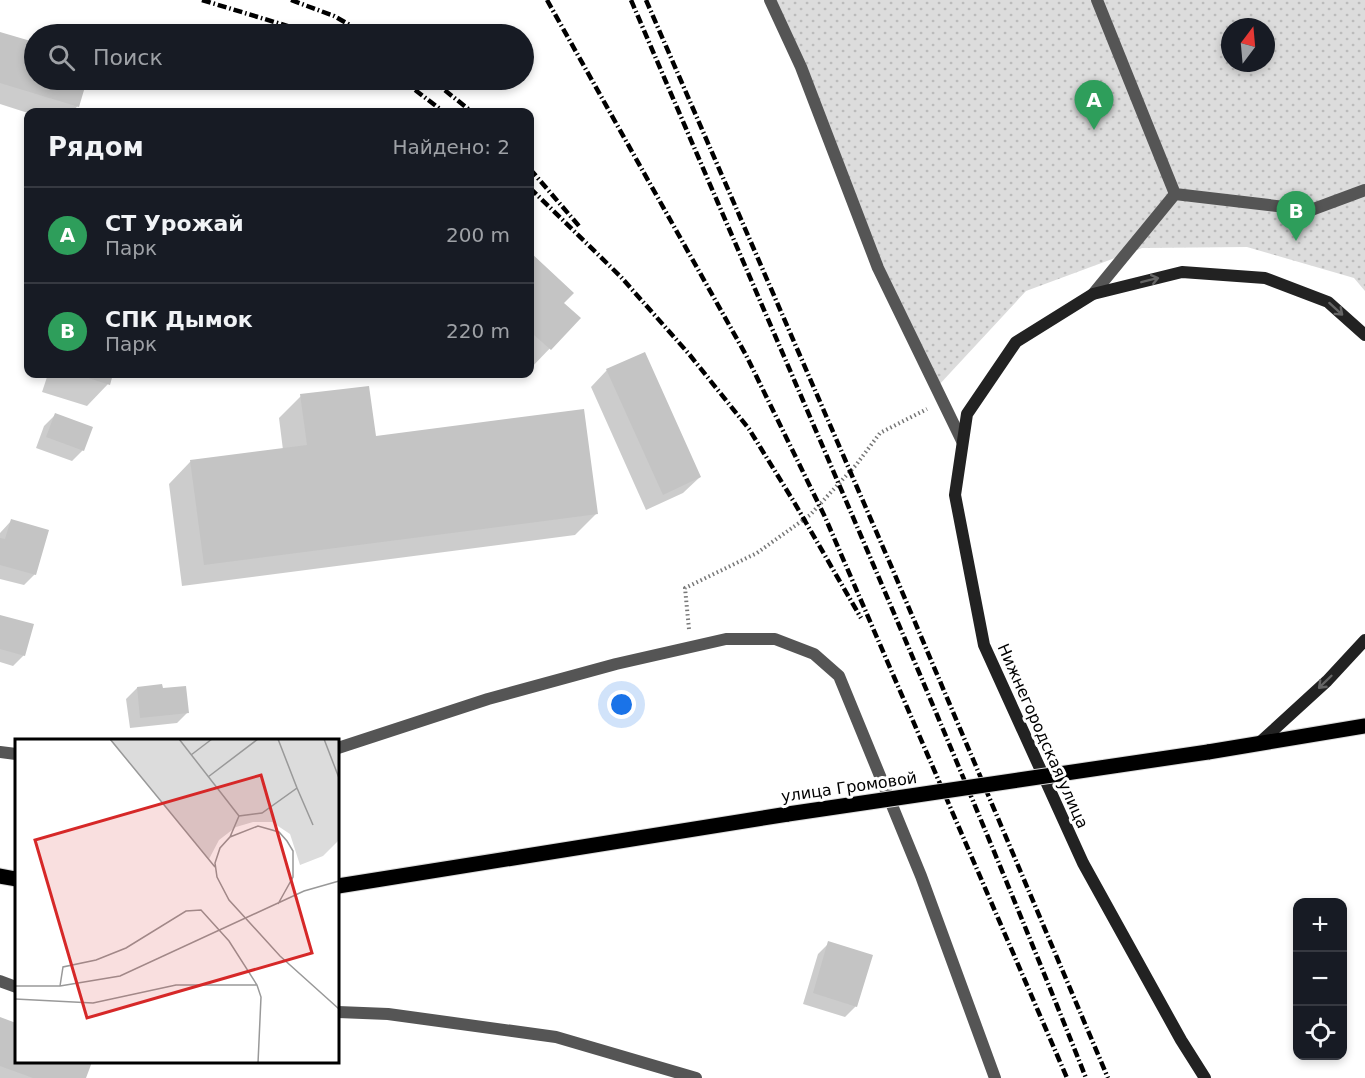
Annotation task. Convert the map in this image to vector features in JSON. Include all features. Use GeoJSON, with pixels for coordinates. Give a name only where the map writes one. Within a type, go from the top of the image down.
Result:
{"type":"FeatureCollection","features":[{"type":"Feature","properties":{"kind":"main road","name":"Нижнегородская улица"},"geometry":{"type":"LineString","coordinates":[[1205,1078],[1180,1041],[1083,863],[984,645],[955,495],[966,414],[1016,342],[1093,294],[1182,272],[1265,278],[1328,302],[1365,335]]}},
{"type":"Feature","properties":{"kind":"main road"},"geometry":{"type":"LineString","coordinates":[[1257,745],[1327,681],[1365,640]]}},
{"type":"Feature","properties":{"kind":"main road","name":"улица Громовой"},"geometry":{"type":"LineString","coordinates":[[339,886],[788,814],[1208,753],[1365,726]]}},
{"type":"Feature","properties":{"kind":"main road"},"geometry":{"type":"LineString","coordinates":[[0,876],[15,879]]}},
{"type":"Feature","properties":{"kind":"street"},"geometry":{"type":"LineString","coordinates":[[770,0],[801,67],[878,268],[962,441]]}},
{"type":"Feature","properties":{"kind":"street"},"geometry":{"type":"LineString","coordinates":[[1097,0],[1175,194]]}},
{"type":"Feature","properties":{"kind":"street"},"geometry":{"type":"LineString","coordinates":[[1175,194],[1311,210],[1365,190]]}},
{"type":"Feature","properties":{"kind":"street"},"geometry":{"type":"LineString","coordinates":[[1093,294],[1175,194]]}},
{"type":"Feature","properties":{"kind":"street"},"geometry":{"type":"LineString","coordinates":[[339,748],[488,699],[616,664],[726,639],[776,639],[814,654],[839,675],[921,876],[995,1078]]}},
{"type":"Feature","properties":{"kind":"street"},"geometry":{"type":"LineString","coordinates":[[0,753],[15,754]]}},
{"type":"Feature","properties":{"kind":"street"},"geometry":{"type":"LineString","coordinates":[[0,981],[15,987]]}},
{"type":"Feature","properties":{"kind":"street"},"geometry":{"type":"LineString","coordinates":[[339,1012],[388,1014],[556,1037],[696,1078]]}},
{"type":"Feature","properties":{"kind":"path"},"geometry":{"type":"LineString","coordinates":[[690,647],[685,588],[757,553],[810,515],[856,465],[880,433],[943,401]]}},
{"type":"Feature","properties":{"kind":"shaded area"},"geometry":{"type":"Polygon","coordinates":[[[768,0],[1365,0],[1365,291],[1354,278],[1247,247],[1142,248],[1026,291],[938,386],[855,206],[768,0]]]}},
{"type":"Feature","properties":{"kind":"building"},"geometry":{"type":"Polygon","coordinates":[[[0,32],[24,39],[24,90],[84,90],[79,107],[0,83],[0,32]]]}},
{"type":"Feature","properties":{"kind":"building"},"geometry":{"type":"Polygon","coordinates":[[[534,256],[574,293],[564,303],[581,318],[551,350],[534,335],[534,256]]]}},
{"type":"Feature","properties":{"kind":"building"},"geometry":{"type":"Polygon","coordinates":[[[645,352],[701,477],[663,495],[606,369],[645,352]]]}},
{"type":"Feature","properties":{"kind":"building"},"geometry":{"type":"Polygon","coordinates":[[[88,378],[112,378],[110,385],[88,378]]]}},
{"type":"Feature","properties":{"kind":"building"},"geometry":{"type":"Polygon","coordinates":[[[369,386],[376,436],[584,409],[598,514],[204,565],[190,460],[307,445],[300,394],[369,386]]]}},
{"type":"Feature","properties":{"kind":"building"},"geometry":{"type":"Polygon","coordinates":[[[55,413],[93,427],[84,451],[46,437],[55,413]]]}},
{"type":"Feature","properties":{"kind":"building"},"geometry":{"type":"Polygon","coordinates":[[[11,519],[49,530],[36,575],[0,565],[0,538],[5,539],[11,519]]]}},
{"type":"Feature","properties":{"kind":"building"},"geometry":{"type":"Polygon","coordinates":[[[0,615],[34,624],[25,656],[0,649],[0,615]]]}},
{"type":"Feature","properties":{"kind":"building"},"geometry":{"type":"Polygon","coordinates":[[[162,684],[163,688],[186,686],[189,713],[140,718],[137,687],[162,684]]]}},
{"type":"Feature","properties":{"kind":"building"},"geometry":{"type":"Polygon","coordinates":[[[828,941],[873,955],[857,1007],[813,993],[828,941]]]}},
{"type":"Feature","properties":{"kind":"building"},"geometry":{"type":"Polygon","coordinates":[[[0,1017],[15,1023],[15,1063],[92,1063],[86,1078],[33,1078],[0,1066],[0,1017]]]}},
{"type":"Feature","properties":{"kind":"railway"},"geometry":{"type":"LineString","coordinates":[[202,0],[281,24]]}},
{"type":"Feature","properties":{"kind":"railway"},"geometry":{"type":"LineString","coordinates":[[291,0],[334,16],[348,24]]}},
{"type":"Feature","properties":{"kind":"railway"},"geometry":{"type":"LineString","coordinates":[[547,0],[746,355],[825,517],[1067,1078]]}},
{"type":"Feature","properties":{"kind":"railway"},"geometry":{"type":"LineString","coordinates":[[631,0],[976,807],[1086,1078]]}},
{"type":"Feature","properties":{"kind":"railway"},"geometry":{"type":"LineString","coordinates":[[646,0],[892,568],[1108,1078]]}},
{"type":"Feature","properties":{"kind":"railway"},"geometry":{"type":"LineString","coordinates":[[415,90],[439,108]]}},
{"type":"Feature","properties":{"kind":"railway"},"geometry":{"type":"LineString","coordinates":[[444,90],[467,108]]}},
{"type":"Feature","properties":{"kind":"railway"},"geometry":{"type":"LineString","coordinates":[[534,174],[579,226]]}},
{"type":"Feature","properties":{"kind":"railway"},"geometry":{"type":"LineString","coordinates":[[534,192],[621,277],[689,354],[749,429],[861,618]]}},
{"type":"Feature","properties":{"kind":"place","name":"СТ Урожай"},"geometry":{"type":"Point","coordinates":[1094,130]}},
{"type":"Feature","properties":{"kind":"place","name":"СПК Дымок"},"geometry":{"type":"Point","coordinates":[1296,241]}}]}
